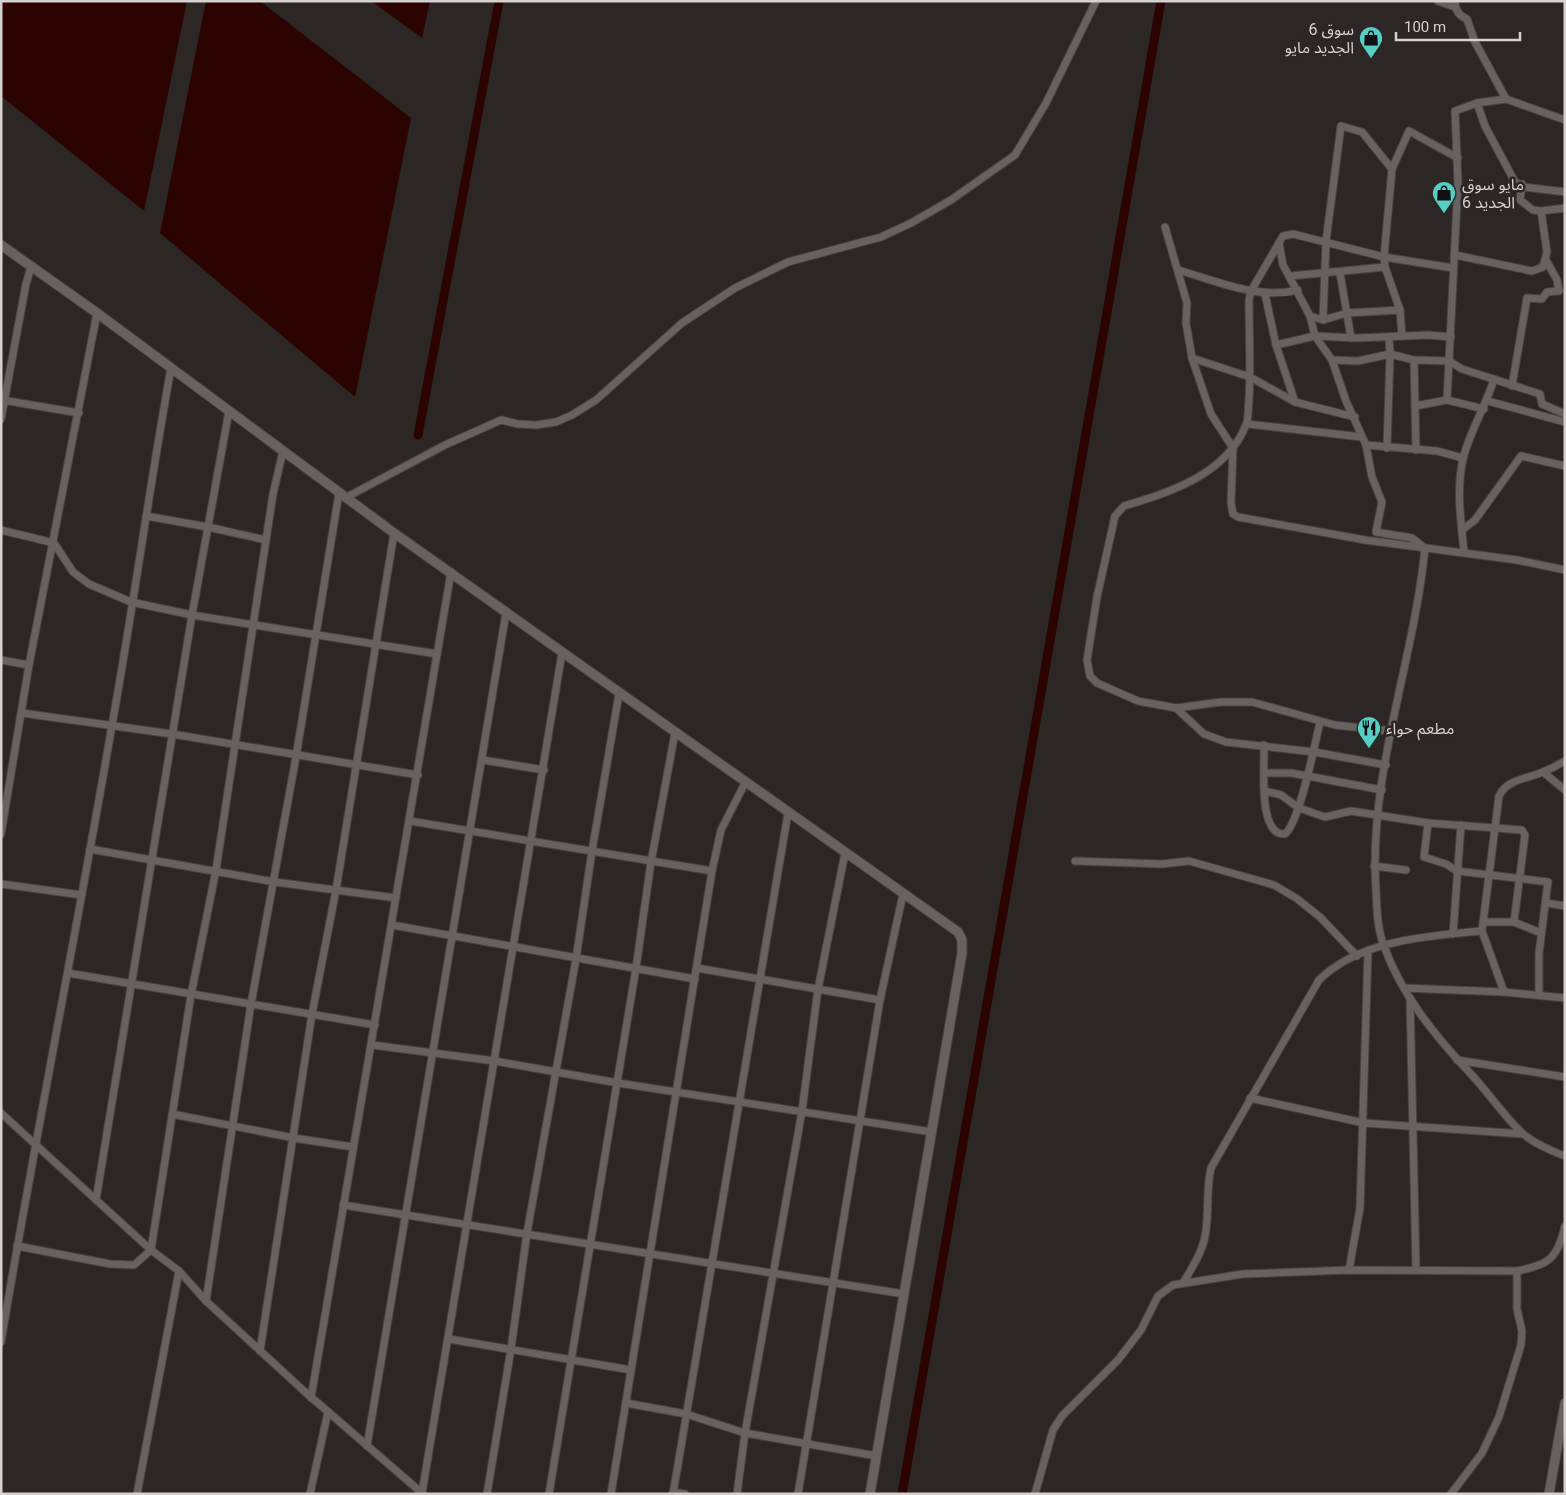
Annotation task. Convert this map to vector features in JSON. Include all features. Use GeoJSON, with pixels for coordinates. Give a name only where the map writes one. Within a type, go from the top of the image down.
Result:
{"type":"FeatureCollection","features":[{"type":"Feature","properties":{"kind":"street"},"geometry":{"type":"LineString","coordinates":[[342,495],[501,420],[518,424],[536,425],[556,422],[572,415],[596,400],[682,323],[735,288],[788,262],[880,236],[911,223],[951,200],[1015,155],[1046,103],[1096,1]]}},
{"type":"Feature","properties":{"kind":"street"},"geometry":{"type":"LineString","coordinates":[[1438,1],[1456,4],[1461,17],[1467,19],[1475,42],[1506,99]]}},
{"type":"Feature","properties":{"kind":"street"},"geometry":{"type":"LineString","coordinates":[[1448,400],[1458,158],[1455,111],[1478,102],[1506,99],[1565,120]]}},
{"type":"Feature","properties":{"kind":"street"},"geometry":{"type":"LineString","coordinates":[[1478,102],[1485,126],[1515,182],[1522,184],[1524,187],[1565,192]]}},
{"type":"Feature","properties":{"kind":"street"},"geometry":{"type":"LineString","coordinates":[[1323,320],[1326,241],[1341,126],[1362,132],[1392,169]]}},
{"type":"Feature","properties":{"kind":"street"},"geometry":{"type":"LineString","coordinates":[[1402,336],[1400,310],[1385,268],[1384,257],[1392,169],[1410,131],[1458,158]]}},
{"type":"Feature","properties":{"kind":"street"},"geometry":{"type":"LineString","coordinates":[[1522,184],[1520,200],[1533,210],[1565,208]]}},
{"type":"Feature","properties":{"kind":"street"},"geometry":{"type":"LineString","coordinates":[[1455,255],[1532,271],[1543,267],[1547,252],[1540,211]]}},
{"type":"Feature","properties":{"kind":"street"},"geometry":{"type":"LineString","coordinates":[[1165,226],[1186,303],[1186,323],[1192,358],[1211,414],[1233,448],[1231,503],[1233,514],[1238,517],[1365,540],[1464,552],[1565,570]]}},
{"type":"Feature","properties":{"kind":"street"},"geometry":{"type":"LineString","coordinates":[[1391,731],[1320,722],[1252,702],[1221,702],[1176,708],[1122,696],[1097,683],[1090,676],[1087,660],[1097,597],[1115,516],[1119,510],[1124,506],[1184,486],[1215,464],[1233,448],[1247,424],[1250,376],[1249,300],[1251,291],[1283,236],[1293,234],[1384,257],[1453,268]]}},
{"type":"Feature","properties":{"kind":"street"},"geometry":{"type":"LineString","coordinates":[[1279,242],[1279,254],[1310,316],[1315,336],[1332,360],[1346,401],[1366,445],[1372,477],[1382,502],[1376,532],[1412,538],[1425,548]]}},
{"type":"Feature","properties":{"kind":"street"},"geometry":{"type":"LineString","coordinates":[[1,245],[97,313],[394,533],[745,783],[947,922],[958,932],[962,940],[962,953],[870,1494]]}},
{"type":"Feature","properties":{"kind":"street"},"geometry":{"type":"LineString","coordinates":[[1512,386],[1526,298],[1542,299],[1547,292],[1559,290],[1546,260]]}},
{"type":"Feature","properties":{"kind":"street"},"geometry":{"type":"LineString","coordinates":[[1,419],[3,400],[32,266]]}},
{"type":"Feature","properties":{"kind":"street"},"geometry":{"type":"LineString","coordinates":[[1290,276],[1385,268]]}},
{"type":"Feature","properties":{"kind":"street"},"geometry":{"type":"LineString","coordinates":[[1178,270],[1265,294],[1298,290]]}},
{"type":"Feature","properties":{"kind":"street"},"geometry":{"type":"LineString","coordinates":[[1340,273],[1351,338]]}},
{"type":"Feature","properties":{"kind":"street"},"geometry":{"type":"LineString","coordinates":[[1265,294],[1276,345],[1295,402]]}},
{"type":"Feature","properties":{"kind":"street"},"geometry":{"type":"LineString","coordinates":[[1310,316],[1323,320],[1347,314],[1400,310]]}},
{"type":"Feature","properties":{"kind":"street"},"geometry":{"type":"LineString","coordinates":[[1,834],[10,791],[29,665],[54,544],[97,313]]}},
{"type":"Feature","properties":{"kind":"street"},"geometry":{"type":"LineString","coordinates":[[1276,345],[1315,336],[1351,338],[1451,337]]}},
{"type":"Feature","properties":{"kind":"street"},"geometry":{"type":"LineString","coordinates":[[1387,448],[1390,354],[1388,338]]}},
{"type":"Feature","properties":{"kind":"street"},"geometry":{"type":"LineString","coordinates":[[1332,360],[1358,360],[1390,354],[1414,360],[1449,360],[1462,369],[1540,394],[1542,404],[1565,414]]}},
{"type":"Feature","properties":{"kind":"street"},"geometry":{"type":"LineString","coordinates":[[1192,358],[1250,376],[1295,402],[1354,417]]}},
{"type":"Feature","properties":{"kind":"street"},"geometry":{"type":"LineString","coordinates":[[1414,360],[1416,450]]}},
{"type":"Feature","properties":{"kind":"street"},"geometry":{"type":"LineString","coordinates":[[1,1342],[34,1143],[68,973],[112,727],[131,602],[171,368]]}},
{"type":"Feature","properties":{"kind":"street"},"geometry":{"type":"LineString","coordinates":[[1464,552],[1459,499],[1463,458],[1488,401],[1494,379]]}},
{"type":"Feature","properties":{"kind":"street"},"geometry":{"type":"LineString","coordinates":[[3,400],[79,413]]}},
{"type":"Feature","properties":{"kind":"street"},"geometry":{"type":"LineString","coordinates":[[1415,406],[1448,400],[1484,409]]}},
{"type":"Feature","properties":{"kind":"street"},"geometry":{"type":"LineString","coordinates":[[1488,401],[1564,421]]}},
{"type":"Feature","properties":{"kind":"street"},"geometry":{"type":"LineString","coordinates":[[96,1200],[151,859],[228,411]]}},
{"type":"Feature","properties":{"kind":"street"},"geometry":{"type":"LineString","coordinates":[[1247,424],[1362,437]]}},
{"type":"Feature","properties":{"kind":"street"},"geometry":{"type":"LineString","coordinates":[[1366,445],[1437,451],[1463,458]]}},
{"type":"Feature","properties":{"kind":"street"},"geometry":{"type":"LineString","coordinates":[[17,1246],[110,1264],[134,1265],[151,1250],[191,995],[216,870],[266,540],[283,451]]}},
{"type":"Feature","properties":{"kind":"street"},"geometry":{"type":"LineString","coordinates":[[1462,530],[1475,520],[1521,456],[1565,466]]}},
{"type":"Feature","properties":{"kind":"street"},"geometry":{"type":"LineString","coordinates":[[206,1301],[251,1004],[275,882],[315,636],[342,495]]}},
{"type":"Feature","properties":{"kind":"street"},"geometry":{"type":"LineString","coordinates":[[146,516],[208,526],[266,540]]}},
{"type":"Feature","properties":{"kind":"street"},"geometry":{"type":"LineString","coordinates":[[1,530],[54,544],[74,572],[89,584],[131,602],[192,615],[315,636],[437,654]]}},
{"type":"Feature","properties":{"kind":"street"},"geometry":{"type":"LineString","coordinates":[[260,1351],[312,1014],[336,890],[394,533]]}},
{"type":"Feature","properties":{"kind":"street"},"geometry":{"type":"LineString","coordinates":[[1425,548],[1419,602],[1391,731],[1377,815],[1374,866],[1379,928],[1384,946],[1404,988],[1427,1024],[1523,1134],[1565,1156]]}},
{"type":"Feature","properties":{"kind":"street"},"geometry":{"type":"LineString","coordinates":[[312,1398],[451,572]]}},
{"type":"Feature","properties":{"kind":"street"},"geometry":{"type":"LineString","coordinates":[[367,1446],[483,760],[506,613]]}},
{"type":"Feature","properties":{"kind":"street"},"geometry":{"type":"LineString","coordinates":[[422,1493],[562,653]]}},
{"type":"Feature","properties":{"kind":"street"},"geometry":{"type":"LineString","coordinates":[[1,660],[29,665]]}},
{"type":"Feature","properties":{"kind":"street"},"geometry":{"type":"LineString","coordinates":[[486,1494],[511,1349],[526,1233],[576,959],[592,851],[619,694]]}},
{"type":"Feature","properties":{"kind":"street"},"geometry":{"type":"LineString","coordinates":[[1176,708],[1204,734],[1211,738],[1241,745],[1314,752],[1386,765]]}},
{"type":"Feature","properties":{"kind":"street"},"geometry":{"type":"LineString","coordinates":[[22,714],[172,734],[296,757],[418,776]]}},
{"type":"Feature","properties":{"kind":"street"},"geometry":{"type":"LineString","coordinates":[[1264,746],[1267,819],[1280,834],[1288,832],[1299,808],[1320,722]]}},
{"type":"Feature","properties":{"kind":"street"},"geometry":{"type":"LineString","coordinates":[[549,1494],[572,1360],[589,1243],[618,1083],[651,862],[675,733]]}},
{"type":"Feature","properties":{"kind":"street"},"geometry":{"type":"LineString","coordinates":[[483,760],[544,770]]}},
{"type":"Feature","properties":{"kind":"street"},"geometry":{"type":"LineString","coordinates":[[1504,992],[1482,932],[1499,796],[1503,789],[1511,783],[1544,772],[1565,761]]}},
{"type":"Feature","properties":{"kind":"street"},"geometry":{"type":"LineString","coordinates":[[1544,772],[1565,790]]}},
{"type":"Feature","properties":{"kind":"street"},"geometry":{"type":"LineString","coordinates":[[1265,773],[1291,773],[1382,790]]}},
{"type":"Feature","properties":{"kind":"street"},"geometry":{"type":"LineString","coordinates":[[611,1494],[678,1092],[712,871],[721,830],[736,796],[745,783]]}},
{"type":"Feature","properties":{"kind":"street"},"geometry":{"type":"LineString","coordinates":[[1,788],[10,791]]}},
{"type":"Feature","properties":{"kind":"street"},"geometry":{"type":"LineString","coordinates":[[1265,791],[1281,795],[1299,808],[1325,817],[1346,811],[1428,822],[1495,827],[1524,832],[1514,922]]}},
{"type":"Feature","properties":{"kind":"street"},"geometry":{"type":"LineString","coordinates":[[685,1494],[673,1493],[788,813]]}},
{"type":"Feature","properties":{"kind":"street"},"geometry":{"type":"LineString","coordinates":[[410,821],[712,871]]}},
{"type":"Feature","properties":{"kind":"street"},"geometry":{"type":"LineString","coordinates":[[1428,822],[1424,857],[1446,864],[1457,872],[1546,880],[1546,903],[1541,933],[1539,995]]}},
{"type":"Feature","properties":{"kind":"street"},"geometry":{"type":"LineString","coordinates":[[1452,934],[1461,825]]}},
{"type":"Feature","properties":{"kind":"street"},"geometry":{"type":"LineString","coordinates":[[90,849],[275,882],[396,898]]}},
{"type":"Feature","properties":{"kind":"street"},"geometry":{"type":"LineString","coordinates":[[737,1494],[745,1433],[802,1111],[818,989],[845,853]]}},
{"type":"Feature","properties":{"kind":"street"},"geometry":{"type":"LineString","coordinates":[[1075,861],[1162,864],[1189,861],[1274,885],[1306,905],[1357,956]]}},
{"type":"Feature","properties":{"kind":"street"},"geometry":{"type":"LineString","coordinates":[[1374,866],[1406,870]]}},
{"type":"Feature","properties":{"kind":"street"},"geometry":{"type":"LineString","coordinates":[[1,884],[82,895]]}},
{"type":"Feature","properties":{"kind":"street"},"geometry":{"type":"LineString","coordinates":[[798,1494],[880,1000],[904,894]]}},
{"type":"Feature","properties":{"kind":"street"},"geometry":{"type":"LineString","coordinates":[[1546,903],[1565,906]]}},
{"type":"Feature","properties":{"kind":"street"},"geometry":{"type":"LineString","coordinates":[[1483,922],[1514,922],[1541,933]]}},
{"type":"Feature","properties":{"kind":"street"},"geometry":{"type":"LineString","coordinates":[[392,926],[695,979]]}},
{"type":"Feature","properties":{"kind":"street"},"geometry":{"type":"LineString","coordinates":[[1184,1283],[1202,1248],[1207,1230],[1208,1181],[1211,1168],[1319,980],[1331,970],[1357,956],[1384,946],[1452,934],[1482,932]]}},
{"type":"Feature","properties":{"kind":"street"},"geometry":{"type":"LineString","coordinates":[[1349,1270],[1360,1208],[1368,951]]}},
{"type":"Feature","properties":{"kind":"street"},"geometry":{"type":"LineString","coordinates":[[697,968],[880,1000]]}},
{"type":"Feature","properties":{"kind":"street"},"geometry":{"type":"LineString","coordinates":[[68,973],[375,1025]]}},
{"type":"Feature","properties":{"kind":"street"},"geometry":{"type":"LineString","coordinates":[[1404,988],[1504,992],[1565,998]]}},
{"type":"Feature","properties":{"kind":"street"},"geometry":{"type":"LineString","coordinates":[[1410,998],[1416,1269]]}},
{"type":"Feature","properties":{"kind":"street"},"geometry":{"type":"LineString","coordinates":[[372,1045],[495,1061],[556,1073],[932,1132]]}},
{"type":"Feature","properties":{"kind":"street"},"geometry":{"type":"LineString","coordinates":[[1457,1060],[1565,1077]]}},
{"type":"Feature","properties":{"kind":"street"},"geometry":{"type":"LineString","coordinates":[[1250,1098],[1364,1123],[1523,1134]]}},
{"type":"Feature","properties":{"kind":"street"},"geometry":{"type":"LineString","coordinates":[[1,1113],[151,1250],[179,1271],[206,1301],[312,1398],[422,1493]]}},
{"type":"Feature","properties":{"kind":"street"},"geometry":{"type":"LineString","coordinates":[[172,1114],[294,1138],[353,1147]]}},
{"type":"Feature","properties":{"kind":"street"},"geometry":{"type":"LineString","coordinates":[[343,1205],[834,1281],[904,1294]]}},
{"type":"Feature","properties":{"kind":"street"},"geometry":{"type":"LineString","coordinates":[[1035,1494],[1053,1430],[1062,1416],[1118,1360],[1140,1330],[1158,1296],[1164,1289],[1184,1283],[1243,1274],[1416,1269],[1517,1271],[1542,1266],[1553,1258],[1565,1226]]}},
{"type":"Feature","properties":{"kind":"street"},"geometry":{"type":"LineString","coordinates":[[137,1494],[179,1271]]}},
{"type":"Feature","properties":{"kind":"street"},"geometry":{"type":"LineString","coordinates":[[1451,1494],[1482,1453],[1499,1417],[1521,1345],[1522,1331],[1517,1309],[1517,1271]]}},
{"type":"Feature","properties":{"kind":"street"},"geometry":{"type":"LineString","coordinates":[[449,1339],[631,1370]]}},
{"type":"Feature","properties":{"kind":"street"},"geometry":{"type":"LineString","coordinates":[[626,1403],[686,1414],[745,1433],[877,1456]]}},
{"type":"Feature","properties":{"kind":"street"},"geometry":{"type":"LineString","coordinates":[[1550,1494],[1565,1404]]}},
{"type":"Feature","properties":{"kind":"street"},"geometry":{"type":"LineString","coordinates":[[310,1494],[328,1412]]}},
{"type":"Feature","properties":{"kind":"shaded area"},"geometry":{"type":"Polygon","coordinates":[[[1,1],[187,1],[144,211],[1,96],[1,1]]]}},
{"type":"Feature","properties":{"kind":"shaded area"},"geometry":{"type":"Polygon","coordinates":[[[206,1],[260,1],[411,118],[355,397],[160,233],[206,1]]]}},
{"type":"Feature","properties":{"kind":"shaded area"},"geometry":{"type":"Polygon","coordinates":[[[371,1],[430,1],[422,38],[371,1]]]}},
{"type":"Feature","properties":{"kind":"waterway"},"geometry":{"type":"LineString","coordinates":[[418,435],[499,1]]}},
{"type":"Feature","properties":{"kind":"waterway"},"geometry":{"type":"LineString","coordinates":[[902,1494],[1161,1]]}},
{"type":"Feature","properties":{"kind":"place","name":"سوق 6 الجديد مايو"},"geometry":{"type":"Point","coordinates":[1371,59]}},
{"type":"Feature","properties":{"kind":"place","name":"مايو سوق 6 الجديد"},"geometry":{"type":"Point","coordinates":[1444,214]}},
{"type":"Feature","properties":{"kind":"place","name":"مطعم حواء"},"geometry":{"type":"Point","coordinates":[1369,749]}}]}
